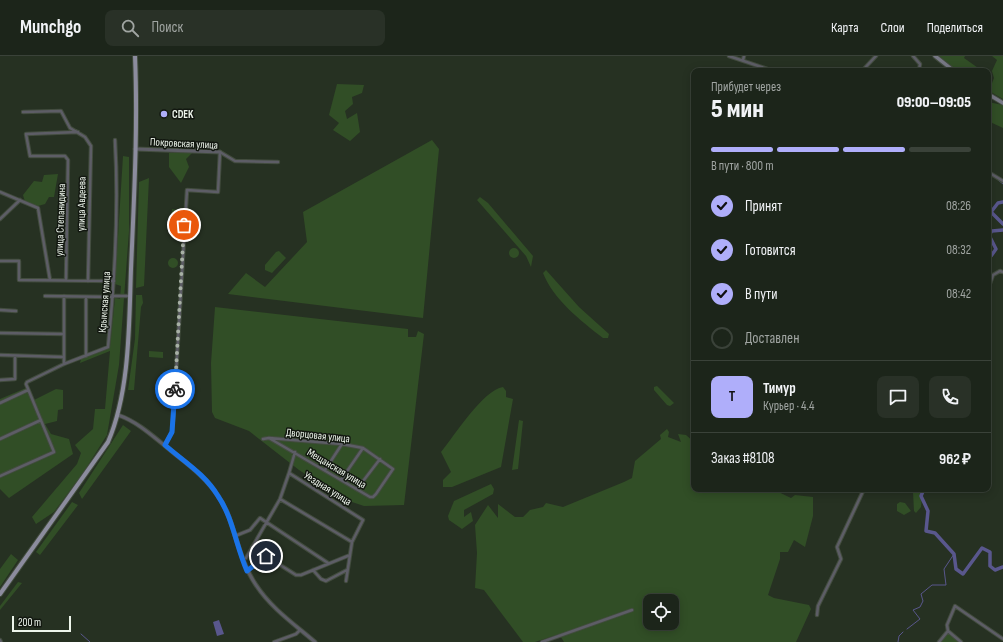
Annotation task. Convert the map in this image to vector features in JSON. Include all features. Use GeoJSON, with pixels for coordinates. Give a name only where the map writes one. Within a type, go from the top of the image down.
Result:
{"type":"FeatureCollection","features":[{"type":"Feature","properties":{"kind":"main road"},"geometry":{"type":"LineString","coordinates":[[0,594],[108,442],[118,415],[128,341],[135,149],[135,56]]}},
{"type":"Feature","properties":{"kind":"main road"},"geometry":{"type":"LineString","coordinates":[[935,56],[950,68]]}},
{"type":"Feature","properties":{"kind":"main road"},"geometry":{"type":"LineString","coordinates":[[991,96],[1003,103]]}},
{"type":"Feature","properties":{"kind":"street"},"geometry":{"type":"LineString","coordinates":[[729,56],[737,57],[765,68]]}},
{"type":"Feature","properties":{"kind":"street"},"geometry":{"type":"LineString","coordinates":[[743,60],[744,56]]}},
{"type":"Feature","properties":{"kind":"street"},"geometry":{"type":"LineString","coordinates":[[865,68],[876,56]]}},
{"type":"Feature","properties":{"kind":"street"},"geometry":{"type":"LineString","coordinates":[[913,56],[920,64],[919,68]]}},
{"type":"Feature","properties":{"kind":"street","name":"улица Авдеева"},"geometry":{"type":"LineString","coordinates":[[23,112],[62,111],[70,128],[85,136],[91,146],[88,281]]}},
{"type":"Feature","properties":{"kind":"street","name":"улица Степанидина"},"geometry":{"type":"LineString","coordinates":[[66,280],[68,160],[65,156],[30,156],[26,134],[78,132]]}},
{"type":"Feature","properties":{"kind":"street","name":"Крымская улица"},"geometry":{"type":"LineString","coordinates":[[28,390],[26,384],[28,382],[64,364],[108,347],[114,281],[118,184],[116,140]]}},
{"type":"Feature","properties":{"kind":"street","name":"Покровская улица"},"geometry":{"type":"LineString","coordinates":[[135,149],[220,152],[235,160],[278,162]]}},
{"type":"Feature","properties":{"kind":"street"},"geometry":{"type":"LineString","coordinates":[[165,445],[172,432],[187,190],[218,192],[220,152]]}},
{"type":"Feature","properties":{"kind":"street"},"geometry":{"type":"LineString","coordinates":[[991,174],[1003,181]]}},
{"type":"Feature","properties":{"kind":"street"},"geometry":{"type":"LineString","coordinates":[[0,192],[38,208],[50,280]]}},
{"type":"Feature","properties":{"kind":"street"},"geometry":{"type":"LineString","coordinates":[[0,219],[20,200]]}},
{"type":"Feature","properties":{"kind":"street"},"geometry":{"type":"LineString","coordinates":[[0,261],[19,262],[19,280],[114,281]]}},
{"type":"Feature","properties":{"kind":"street"},"geometry":{"type":"LineString","coordinates":[[991,280],[993,275],[1000,271],[1003,272]]}},
{"type":"Feature","properties":{"kind":"street"},"geometry":{"type":"LineString","coordinates":[[45,296],[130,296]]}},
{"type":"Feature","properties":{"kind":"street"},"geometry":{"type":"LineString","coordinates":[[64,296],[64,364]]}},
{"type":"Feature","properties":{"kind":"street"},"geometry":{"type":"LineString","coordinates":[[86,297],[86,356]]}},
{"type":"Feature","properties":{"kind":"street"},"geometry":{"type":"LineString","coordinates":[[0,310],[16,311]]}},
{"type":"Feature","properties":{"kind":"street"},"geometry":{"type":"LineString","coordinates":[[0,333],[64,334]]}},
{"type":"Feature","properties":{"kind":"street"},"geometry":{"type":"LineString","coordinates":[[0,355],[63,357]]}},
{"type":"Feature","properties":{"kind":"street"},"geometry":{"type":"LineString","coordinates":[[0,380],[15,380],[15,356]]}},
{"type":"Feature","properties":{"kind":"street"},"geometry":{"type":"LineString","coordinates":[[0,403],[28,390],[53,452],[0,476]]}},
{"type":"Feature","properties":{"kind":"street"},"geometry":{"type":"LineString","coordinates":[[118,415],[127,418],[165,445],[198,472],[218,495],[226,511],[247,571],[266,599],[315,642]]}},
{"type":"Feature","properties":{"kind":"street"},"geometry":{"type":"LineString","coordinates":[[0,439],[41,420]]}},
{"type":"Feature","properties":{"kind":"street","name":"Дворцовая улица"},"geometry":{"type":"LineString","coordinates":[[263,439],[269,438],[342,444],[363,448],[391,465],[393,469],[376,494]]}},
{"type":"Feature","properties":{"kind":"street","name":"Мещанская улица"},"geometry":{"type":"LineString","coordinates":[[269,438],[370,497],[373,498],[376,494]]}},
{"type":"Feature","properties":{"kind":"street"},"geometry":{"type":"LineString","coordinates":[[325,470],[342,444]]}},
{"type":"Feature","properties":{"kind":"street"},"geometry":{"type":"LineString","coordinates":[[341,480],[363,448]]}},
{"type":"Feature","properties":{"kind":"street"},"geometry":{"type":"LineString","coordinates":[[289,473],[295,452]]}},
{"type":"Feature","properties":{"kind":"street"},"geometry":{"type":"LineString","coordinates":[[357,489],[380,459]]}},
{"type":"Feature","properties":{"kind":"street","name":"Уездная улица"},"geometry":{"type":"LineString","coordinates":[[246,558],[280,499],[289,473],[362,518],[363,520],[352,542]]}},
{"type":"Feature","properties":{"kind":"street"},"geometry":{"type":"LineString","coordinates":[[816,615],[818,606],[840,559],[837,547],[863,492]]}},
{"type":"Feature","properties":{"kind":"street"},"geometry":{"type":"LineString","coordinates":[[280,499],[352,542],[346,581]]}},
{"type":"Feature","properties":{"kind":"street"},"geometry":{"type":"LineString","coordinates":[[234,536],[250,530],[260,518],[328,564]]}},
{"type":"Feature","properties":{"kind":"street"},"geometry":{"type":"LineString","coordinates":[[252,547],[291,572],[301,575],[350,555]]}},
{"type":"Feature","properties":{"kind":"street"},"geometry":{"type":"LineString","coordinates":[[247,571],[266,556]]}},
{"type":"Feature","properties":{"kind":"street"},"geometry":{"type":"LineString","coordinates":[[313,570],[321,579],[326,581],[347,570]]}},
{"type":"Feature","properties":{"kind":"street"},"geometry":{"type":"LineString","coordinates":[[961,642],[948,631],[947,625],[955,606],[1003,639]]}},
{"type":"Feature","properties":{"kind":"street"},"geometry":{"type":"LineString","coordinates":[[542,642],[632,610]]}},
{"type":"Feature","properties":{"kind":"street"},"geometry":{"type":"LineString","coordinates":[[274,642],[296,634],[300,630]]}},
{"type":"Feature","properties":{"kind":"street"},"geometry":{"type":"LineString","coordinates":[[939,642],[948,631]]}},
{"type":"Feature","properties":{"kind":"green space"},"geometry":{"type":"Polygon","coordinates":[[[939,56],[965,56],[964,58],[978,68],[954,68],[939,56]]]}},
{"type":"Feature","properties":{"kind":"green space"},"geometry":{"type":"Polygon","coordinates":[[[992,56],[1003,56],[1003,99],[991,92],[991,86],[994,78],[992,71],[997,60],[992,56]]]}},
{"type":"Feature","properties":{"kind":"green space"},"geometry":{"type":"Polygon","coordinates":[[[337,84],[364,85],[362,93],[352,97],[353,104],[345,111],[347,119],[357,113],[360,132],[350,141],[333,130],[339,123],[329,115],[337,84]]]}},
{"type":"Feature","properties":{"kind":"green space"},"geometry":{"type":"Polygon","coordinates":[[[991,103],[1003,105],[1003,128],[991,122],[991,103]]]}},
{"type":"Feature","properties":{"kind":"green space"},"geometry":{"type":"Polygon","coordinates":[[[432,140],[439,149],[423,318],[228,294],[246,273],[265,287],[307,242],[303,212],[432,140]]]}},
{"type":"Feature","properties":{"kind":"green space"},"geometry":{"type":"Polygon","coordinates":[[[169,153],[192,153],[186,159],[189,167],[181,183],[169,167],[169,153]]]}},
{"type":"Feature","properties":{"kind":"green space"},"geometry":{"type":"Polygon","coordinates":[[[123,156],[129,157],[129,231],[119,365],[107,435],[83,473],[54,512],[36,524],[32,517],[77,464],[81,453],[75,445],[93,429],[95,409],[105,409],[110,351],[80,363],[81,359],[110,347],[115,298],[120,299],[121,286],[115,284],[123,156]]]}},
{"type":"Feature","properties":{"kind":"green space"},"geometry":{"type":"Polygon","coordinates":[[[58,174],[54,197],[49,197],[45,204],[38,206],[25,202],[23,195],[34,181],[42,182],[44,175],[58,174]]]}},
{"type":"Feature","properties":{"kind":"green space"},"geometry":{"type":"Polygon","coordinates":[[[149,178],[144,286],[136,288],[139,182],[149,178]]]}},
{"type":"Feature","properties":{"kind":"green space"},"geometry":{"type":"Polygon","coordinates":[[[480,197],[488,203],[533,256],[531,267],[526,256],[477,200],[480,197]]]}},
{"type":"Feature","properties":{"kind":"green space"},"geometry":{"type":"Polygon","coordinates":[[[172,209],[178,210],[178,220],[171,217],[172,209]]]}},
{"type":"Feature","properties":{"kind":"green space"},"geometry":{"type":"Polygon","coordinates":[[[512,248],[516,248],[518,249],[518,257],[512,258],[509,255],[509,251],[512,248]]]}},
{"type":"Feature","properties":{"kind":"green space"},"geometry":{"type":"Polygon","coordinates":[[[279,251],[286,258],[272,273],[265,270],[265,265],[276,252],[279,251]]]}},
{"type":"Feature","properties":{"kind":"green space"},"geometry":{"type":"Polygon","coordinates":[[[173,258],[178,263],[173,268],[168,263],[173,258]]]}},
{"type":"Feature","properties":{"kind":"green space"},"geometry":{"type":"Polygon","coordinates":[[[546,270],[579,307],[609,334],[608,338],[603,338],[568,309],[548,283],[543,273],[546,270]]]}},
{"type":"Feature","properties":{"kind":"green space"},"geometry":{"type":"Polygon","coordinates":[[[136,295],[142,295],[143,303],[141,307],[134,390],[128,390],[135,339],[136,295]]]}},
{"type":"Feature","properties":{"kind":"green space"},"geometry":{"type":"Polygon","coordinates":[[[215,307],[408,329],[408,337],[416,337],[418,331],[424,334],[404,505],[364,506],[343,499],[299,470],[249,431],[215,418],[212,412],[211,363],[215,307]]]}},
{"type":"Feature","properties":{"kind":"green space"},"geometry":{"type":"Polygon","coordinates":[[[149,351],[163,352],[163,358],[149,357],[149,351]]]}},
{"type":"Feature","properties":{"kind":"green space"},"geometry":{"type":"Polygon","coordinates":[[[657,386],[674,403],[670,406],[667,405],[654,390],[654,387],[657,386]]]}},
{"type":"Feature","properties":{"kind":"green space"},"geometry":{"type":"Polygon","coordinates":[[[503,387],[506,391],[506,397],[513,399],[501,467],[452,487],[443,487],[443,480],[451,472],[441,452],[478,404],[495,390],[503,387]]]}},
{"type":"Feature","properties":{"kind":"green space"},"geometry":{"type":"Polygon","coordinates":[[[26,388],[32,401],[56,389],[63,390],[63,409],[58,410],[57,421],[45,424],[51,434],[69,439],[73,454],[9,498],[0,489],[0,399],[26,388]]]}},
{"type":"Feature","properties":{"kind":"green space"},"geometry":{"type":"Polygon","coordinates":[[[519,420],[523,421],[518,469],[512,470],[519,420]]]}},
{"type":"Feature","properties":{"kind":"green space"},"geometry":{"type":"Polygon","coordinates":[[[123,425],[131,431],[82,499],[79,493],[123,425]]]}},
{"type":"Feature","properties":{"kind":"green space"},"geometry":{"type":"Polygon","coordinates":[[[667,429],[669,432],[668,437],[681,442],[678,434],[686,435],[691,439],[691,492],[778,492],[791,498],[795,495],[813,497],[813,516],[805,547],[794,540],[788,552],[780,552],[780,559],[768,595],[774,598],[809,605],[811,609],[796,642],[564,642],[559,634],[535,642],[523,642],[484,590],[475,588],[477,553],[475,525],[488,505],[498,518],[498,504],[515,517],[523,517],[530,510],[543,507],[546,503],[563,507],[632,478],[635,461],[661,439],[660,435],[667,429]]]}},
{"type":"Feature","properties":{"kind":"green space"},"geometry":{"type":"Polygon","coordinates":[[[491,484],[494,489],[493,494],[464,510],[464,517],[471,512],[473,521],[462,529],[449,520],[448,516],[454,501],[491,484]]]}},
{"type":"Feature","properties":{"kind":"green space"},"geometry":{"type":"Polygon","coordinates":[[[913,492],[923,492],[921,507],[916,513],[914,511],[913,492]]]}},
{"type":"Feature","properties":{"kind":"green space"},"geometry":{"type":"Polygon","coordinates":[[[72,502],[78,505],[40,555],[36,552],[72,502]]]}},
{"type":"Feature","properties":{"kind":"green space"},"geometry":{"type":"Polygon","coordinates":[[[900,502],[905,503],[911,511],[904,515],[897,511],[897,504],[900,502]]]}},
{"type":"Feature","properties":{"kind":"green space"},"geometry":{"type":"Polygon","coordinates":[[[11,554],[18,560],[0,587],[0,569],[11,554]]]}},
{"type":"Feature","properties":{"kind":"green space"},"geometry":{"type":"Polygon","coordinates":[[[18,582],[22,583],[0,610],[0,606],[18,582]]]}},
{"type":"Feature","properties":{"kind":"green space"},"geometry":{"type":"Polygon","coordinates":[[[948,632],[958,642],[940,642],[948,632]]]}},
{"type":"Feature","properties":{"kind":"shaded area"},"geometry":{"type":"Polygon","coordinates":[[[219,620],[224,634],[217,636],[213,622],[219,620]]]}},
{"type":"Feature","properties":{"kind":"waterway"},"geometry":{"type":"LineString","coordinates":[[997,179],[1003,184]]}},
{"type":"Feature","properties":{"kind":"waterway"},"geometry":{"type":"LineString","coordinates":[[1003,202],[998,203],[991,212],[1003,224]]}},
{"type":"Feature","properties":{"kind":"waterway"},"geometry":{"type":"LineString","coordinates":[[991,232],[1003,230]]}},
{"type":"Feature","properties":{"kind":"waterway"},"geometry":{"type":"LineString","coordinates":[[991,239],[996,249],[991,256]]}},
{"type":"Feature","properties":{"kind":"waterway"},"geometry":{"type":"LineString","coordinates":[[923,492],[921,496],[928,511],[926,531],[935,533],[954,554],[956,569],[963,574],[982,548],[990,552],[990,566],[995,570],[1003,567]]}},
{"type":"Feature","properties":{"kind":"waterway"},"geometry":{"type":"LineString","coordinates":[[907,629],[920,619],[913,610],[920,607],[923,601],[921,594],[932,585],[946,585],[944,569],[954,554]]}},
{"type":"Feature","properties":{"kind":"waterway"},"geometry":{"type":"LineString","coordinates":[[898,642],[899,636],[903,632]]}},
{"type":"Feature","properties":{"kind":"waterway"},"geometry":{"type":"LineString","coordinates":[[81,634],[90,642]]}},
{"type":"Feature","properties":{"kind":"way so far"},"geometry":{"type":"LineString","coordinates":[[175,389],[184,225]]}},
{"type":"Feature","properties":{"kind":"place","name":"CDEK"},"geometry":{"type":"Point","coordinates":[164,114]}},
{"type":"Feature","properties":{"kind":"route"},"geometry":{"type":"LineString","coordinates":[[175,389],[172,432],[165,445],[203,477],[218,495],[230,519],[247,571],[266,556]]}}]}
